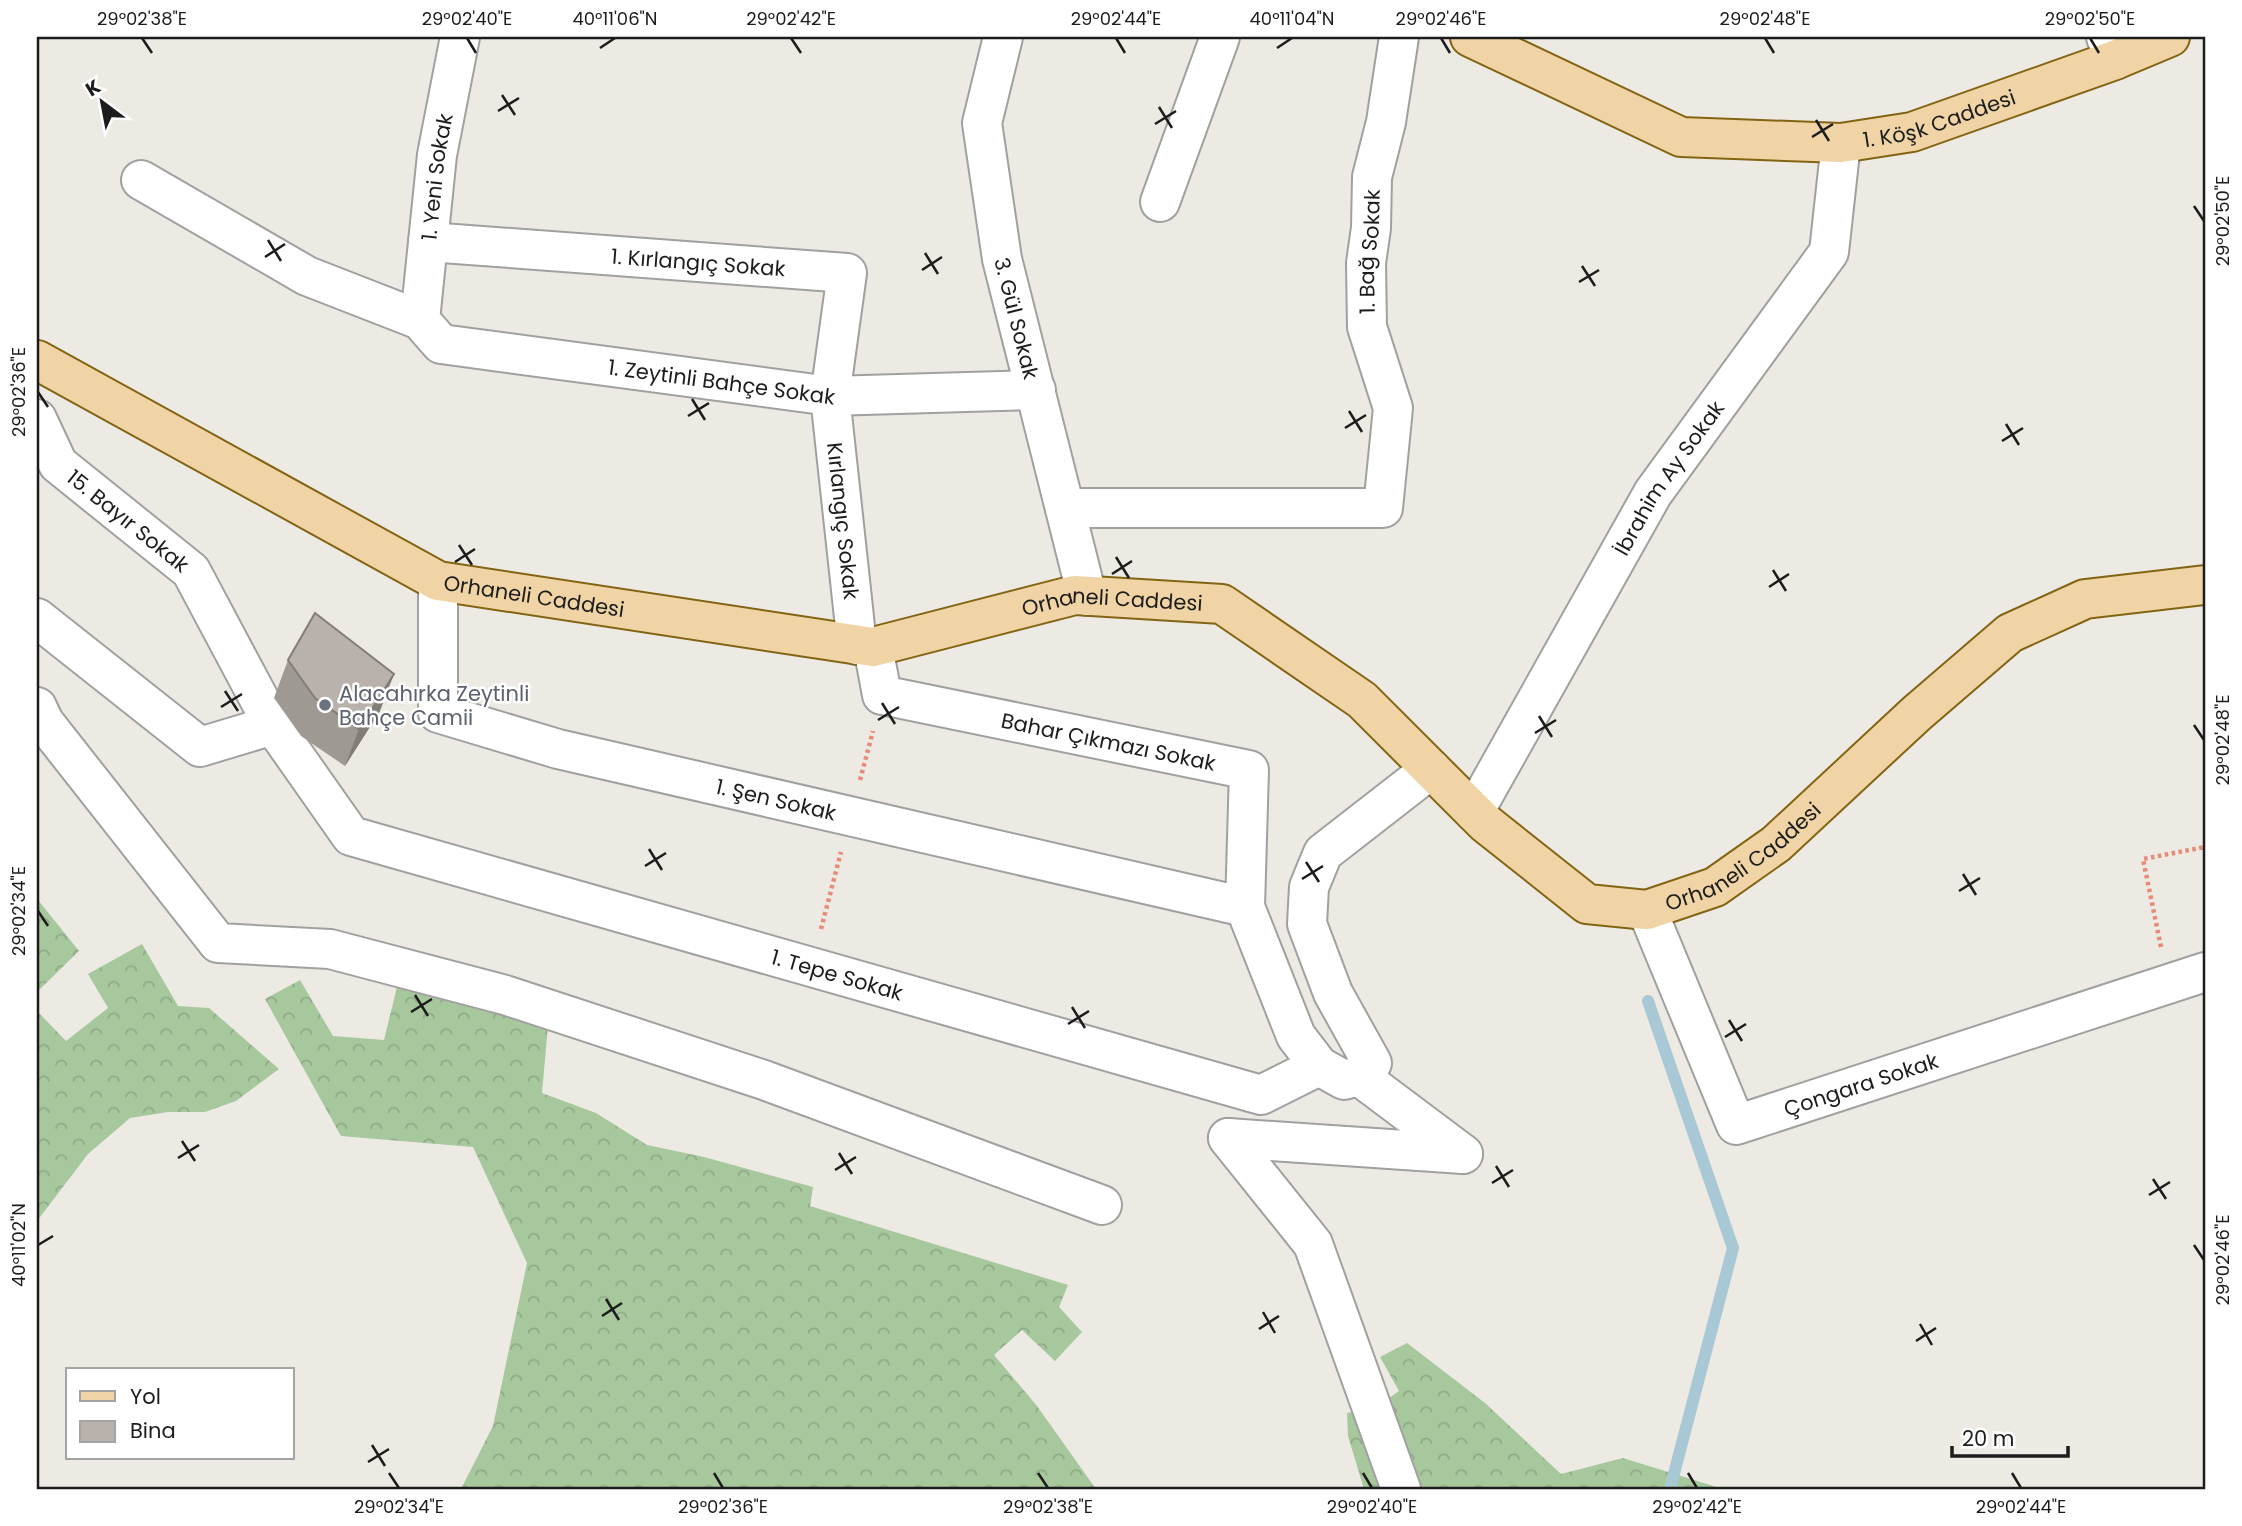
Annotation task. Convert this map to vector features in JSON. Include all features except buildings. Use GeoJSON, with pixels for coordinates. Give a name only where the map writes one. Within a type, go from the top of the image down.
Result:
{"type":"FeatureCollection","features":[{"type":"Feature","properties":{"kind":"main road","name":"1. Köşk Caddesi"},"geometry":{"type":"LineString","coordinates":[[1470,37],[1681,137],[1841,143],[1912,132],[2110,48],[2170,37]]}},
{"type":"Feature","properties":{"kind":"main road","name":"Orhaneli Caddesi"},"geometry":{"type":"LineString","coordinates":[[37,360],[438,581],[865,646],[1075,595],[1222,604],[1363,700],[1485,823],[1587,904],[1647,910],[1715,887],[1776,844],[1917,713],[2010,633],[2085,599],[2205,585]]}},
{"type":"Feature","properties":{"kind":"street","name":"1. Yeni Sokak"},"geometry":{"type":"LineString","coordinates":[[420,320],[437,155],[460,37]]}},
{"type":"Feature","properties":{"kind":"street","name":"3. Gül Sokak"},"geometry":{"type":"LineString","coordinates":[[1003,37],[982,123],[1002,259],[1087,596]]}},
{"type":"Feature","properties":{"kind":"street"},"geometry":{"type":"LineString","coordinates":[[1160,202],[1220,37]]}},
{"type":"Feature","properties":{"kind":"street","name":"1. Bağ Sokak"},"geometry":{"type":"LineString","coordinates":[[1065,508],[1383,508],[1393,408],[1367,327],[1366,263],[1371,228],[1372,177],[1386,122],[1399,37]]}},
{"type":"Feature","properties":{"kind":"street","name":"İbrahim Ay Sokak"},"geometry":{"type":"LineString","coordinates":[[1474,812],[1653,493],[1829,252],[1841,143]]}},
{"type":"Feature","properties":{"kind":"street"},"geometry":{"type":"LineString","coordinates":[[141,180],[307,276],[420,320]]}},
{"type":"Feature","properties":{"kind":"street","name":"1. Kırlangıç Sokak"},"geometry":{"type":"LineString","coordinates":[[428,242],[847,273],[830,396]]}},
{"type":"Feature","properties":{"kind":"street","name":"1. Zeytinli Bahçe Sokak"},"geometry":{"type":"LineString","coordinates":[[420,320],[441,344],[830,396],[1036,390]]}},
{"type":"Feature","properties":{"kind":"street","name":"Kırlangıç Sokak"},"geometry":{"type":"LineString","coordinates":[[830,396],[865,646]]}},
{"type":"Feature","properties":{"kind":"street","name":"15. Bayır Sokak"},"geometry":{"type":"LineString","coordinates":[[37,419],[58,464],[191,571],[272,724],[351,836]]}},
{"type":"Feature","properties":{"kind":"street","name":"1. Şen Sokak"},"geometry":{"type":"LineString","coordinates":[[438,581],[438,713],[558,750],[1245,907]]}},
{"type":"Feature","properties":{"kind":"street"},"geometry":{"type":"LineString","coordinates":[[37,618],[200,747],[272,724]]}},
{"type":"Feature","properties":{"kind":"street"},"geometry":{"type":"LineString","coordinates":[[865,646],[882,695]]}},
{"type":"Feature","properties":{"kind":"street","name":"Bahar Çıkmazı Sokak"},"geometry":{"type":"LineString","coordinates":[[882,695],[1249,769],[1245,907]]}},
{"type":"Feature","properties":{"kind":"street"},"geometry":{"type":"LineString","coordinates":[[37,707],[44,722],[218,943],[330,949],[505,995],[764,1080],[1102,1205]]}},
{"type":"Feature","properties":{"kind":"street"},"geometry":{"type":"LineString","coordinates":[[1401,1489],[1313,1244],[1228,1138],[1463,1154],[1366,1070],[1307,924],[1309,887],[1323,853],[1430,769]]}},
{"type":"Feature","properties":{"kind":"street","name":"1. Tepe Sokak"},"geometry":{"type":"LineString","coordinates":[[351,836],[1261,1095],[1319,1066]]}},
{"type":"Feature","properties":{"kind":"street"},"geometry":{"type":"LineString","coordinates":[[1245,907],[1296,1036],[1319,1066],[1344,1080],[1366,1070]]}},
{"type":"Feature","properties":{"kind":"street","name":"Çongara Sokak"},"geometry":{"type":"LineString","coordinates":[[1647,910],[1736,1125],[2205,972]]}},
{"type":"Feature","properties":{"kind":"path"},"geometry":{"type":"LineString","coordinates":[[811,967],[882,695]]}},
{"type":"Feature","properties":{"kind":"path"},"geometry":{"type":"LineString","coordinates":[[2169,984],[2143,859],[2205,848]]}},
{"type":"Feature","properties":{"kind":"green space"},"geometry":{"type":"Polygon","coordinates":[[[37,901],[79,951],[37,992],[37,901]]]}},
{"type":"Feature","properties":{"kind":"green space"},"geometry":{"type":"Polygon","coordinates":[[[142,944],[178,1006],[209,1008],[279,1069],[236,1101],[205,1112],[168,1112],[130,1118],[88,1154],[37,1221],[37,1011],[66,1041],[108,1008],[88,974],[142,944]]]}},
{"type":"Feature","properties":{"kind":"green space"},"geometry":{"type":"Polygon","coordinates":[[[300,980],[333,1036],[384,1040],[398,983],[548,1026],[542,1093],[596,1113],[647,1145],[704,1157],[813,1187],[810,1206],[1068,1285],[1059,1307],[1082,1332],[1055,1361],[1022,1330],[994,1355],[1037,1406],[1096,1489],[461,1489],[493,1426],[527,1263],[473,1147],[341,1136],[265,999],[300,980]]]}},
{"type":"Feature","properties":{"kind":"green space"},"geometry":{"type":"Polygon","coordinates":[[[1407,1343],[1485,1403],[1561,1474],[1623,1458],[1723,1489],[1364,1489],[1348,1436],[1347,1413],[1357,1411],[1390,1430],[1389,1398],[1399,1391],[1380,1357],[1407,1343]]]}},
{"type":"Feature","properties":{"kind":"waterway"},"geometry":{"type":"LineString","coordinates":[[1648,1001],[1733,1248],[1670,1489]]}},
{"type":"Feature","properties":{"kind":"place","name":"Alacahırka Zeytinli Bahçe Camii"},"geometry":{"type":"Point","coordinates":[325,705]}}]}
